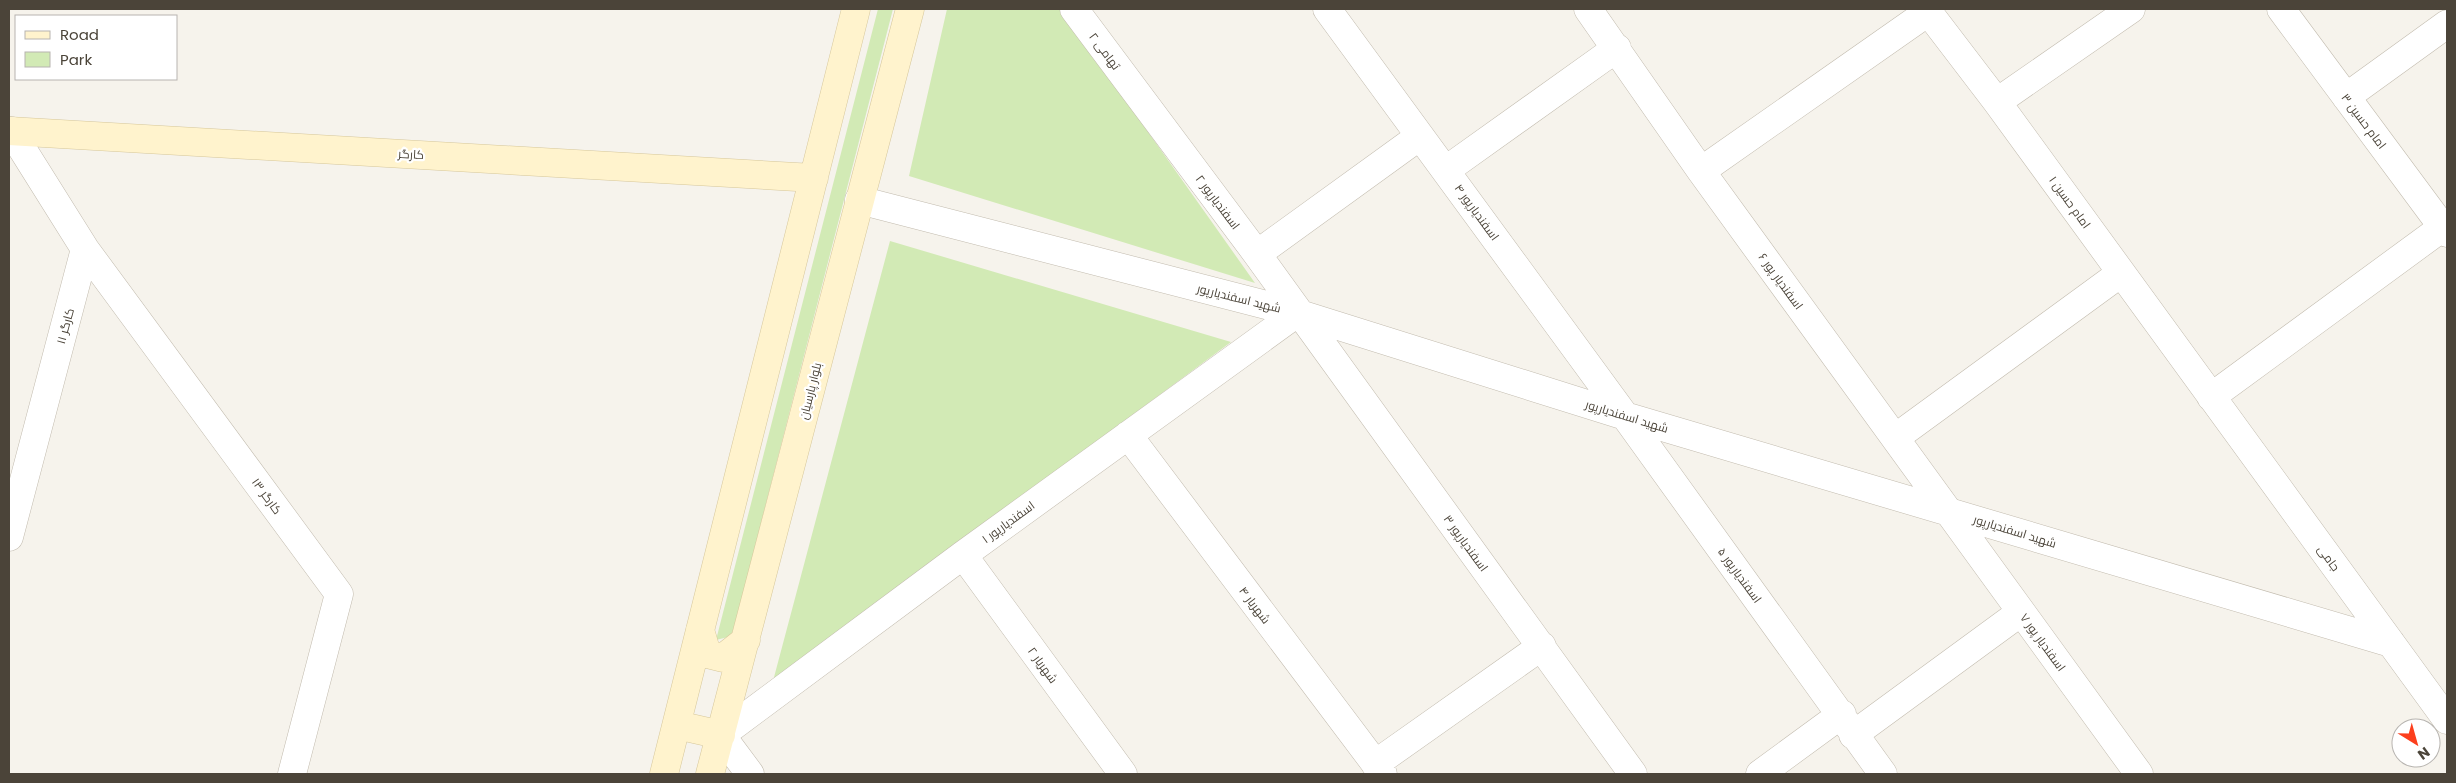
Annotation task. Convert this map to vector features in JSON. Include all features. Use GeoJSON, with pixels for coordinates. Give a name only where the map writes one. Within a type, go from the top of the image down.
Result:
{"type":"FeatureCollection","features":[{"type":"Feature","properties":{"kind":"main road"},"geometry":{"type":"LineString","coordinates":[[664,774],[856,9]]}},
{"type":"Feature","properties":{"kind":"main road","name":"بلوار پارسیان"},"geometry":{"type":"LineString","coordinates":[[710,774],[910,9]]}},
{"type":"Feature","properties":{"kind":"main road","name":"کارگر"},"geometry":{"type":"LineString","coordinates":[[10,131],[814,178]]}},
{"type":"Feature","properties":{"kind":"main road"},"geometry":{"type":"LineString","coordinates":[[700,630],[708,654],[723,658],[746,640]]}},
{"type":"Feature","properties":{"kind":"main road"},"geometry":{"type":"LineString","coordinates":[[677,726],[721,735]]}},
{"type":"Feature","properties":{"kind":"street","name":"تهامی ۲"},"geometry":{"type":"LineString","coordinates":[[1074,9],[1136,93]]}},
{"type":"Feature","properties":{"kind":"street","name":"اسفندیارپور ۴"},"geometry":{"type":"LineString","coordinates":[[1327,9],[1626,416]]}},
{"type":"Feature","properties":{"kind":"street","name":"اسفندیار پور ۶"},"geometry":{"type":"LineString","coordinates":[[1588,9],[1617,48],[1701,172],[1948,512]]}},
{"type":"Feature","properties":{"kind":"street"},"geometry":{"type":"LineString","coordinates":[[1997,102],[2131,9]]}},
{"type":"Feature","properties":{"kind":"street","name":"امام حسین ۳"},"geometry":{"type":"LineString","coordinates":[[2281,9],[2445,230]]}},
{"type":"Feature","properties":{"kind":"street"},"geometry":{"type":"LineString","coordinates":[[1701,172],[1927,10]]}},
{"type":"Feature","properties":{"kind":"street","name":"امام حسین ۱"},"geometry":{"type":"LineString","coordinates":[[1927,10],[1997,102],[2211,397]]}},
{"type":"Feature","properties":{"kind":"street"},"geometry":{"type":"LineString","coordinates":[[2346,97],[2447,24]]}},
{"type":"Feature","properties":{"kind":"street"},"geometry":{"type":"LineString","coordinates":[[1446,170],[1617,48]]}},
{"type":"Feature","properties":{"kind":"street","name":"اسفندیارپور ۲"},"geometry":{"type":"LineString","coordinates":[[1136,93],[1257,254],[1297,313]]}},
{"type":"Feature","properties":{"kind":"street"},"geometry":{"type":"LineString","coordinates":[[10,131],[85,249]]}},
{"type":"Feature","properties":{"kind":"street"},"geometry":{"type":"LineString","coordinates":[[1257,254],[1420,136]]}},
{"type":"Feature","properties":{"kind":"street","name":"شهید اسفندیارپور"},"geometry":{"type":"LineString","coordinates":[[859,200],[1297,313],[1626,416],[2391,643]]}},
{"type":"Feature","properties":{"kind":"street"},"geometry":{"type":"LineString","coordinates":[[2211,397],[2445,230]]}},
{"type":"Feature","properties":{"kind":"street","name":"کارگر ۱۱"},"geometry":{"type":"LineString","coordinates":[[9,537],[85,249]]}},
{"type":"Feature","properties":{"kind":"street","name":"کارگر ۱۳"},"geometry":{"type":"LineString","coordinates":[[85,249],[339,594],[292,774]]}},
{"type":"Feature","properties":{"kind":"street"},"geometry":{"type":"LineString","coordinates":[[1895,438],[2121,273]]}},
{"type":"Feature","properties":{"kind":"street","name":"اسفندیارپور ۱"},"geometry":{"type":"LineString","coordinates":[[721,735],[963,555],[1297,313]]}},
{"type":"Feature","properties":{"kind":"street","name":"اسفندیارپور ۳"},"geometry":{"type":"LineString","coordinates":[[1297,313],[1542,646],[1633,774]]}},
{"type":"Feature","properties":{"kind":"street","name":"جامی"},"geometry":{"type":"LineString","coordinates":[[2211,397],[2447,720]]}},
{"type":"Feature","properties":{"kind":"street","name":"اسفندیارپور ۵"},"geometry":{"type":"LineString","coordinates":[[1626,416],[1883,774]]}},
{"type":"Feature","properties":{"kind":"street","name":"شهریار ۴"},"geometry":{"type":"LineString","coordinates":[[1128,435],[1379,769]]}},
{"type":"Feature","properties":{"kind":"street","name":"اسفندیار پور ۷"},"geometry":{"type":"LineString","coordinates":[[1948,512],[2139,773]]}},
{"type":"Feature","properties":{"kind":"street","name":"شهریار ۲"},"geometry":{"type":"LineString","coordinates":[[963,555],[1123,774]]}},
{"type":"Feature","properties":{"kind":"street"},"geometry":{"type":"LineString","coordinates":[[1760,774],[1847,724],[2021,612]]}},
{"type":"Feature","properties":{"kind":"street"},"geometry":{"type":"LineString","coordinates":[[1379,769],[1542,646]]}},
{"type":"Feature","properties":{"kind":"street"},"geometry":{"type":"LineString","coordinates":[[721,735],[750,774]]}},
{"type":"Feature","properties":{"kind":"green space"},"geometry":{"type":"Polygon","coordinates":[[[878,9],[893,9],[732,636],[716,640],[878,9]]]}},
{"type":"Feature","properties":{"kind":"green space"},"geometry":{"type":"Polygon","coordinates":[[[947,9],[1061,9],[1255,283],[909,176],[947,9]]]}},
{"type":"Feature","properties":{"kind":"green space"},"geometry":{"type":"Polygon","coordinates":[[[890,241],[1231,342],[773,681],[890,241]]]}}]}
